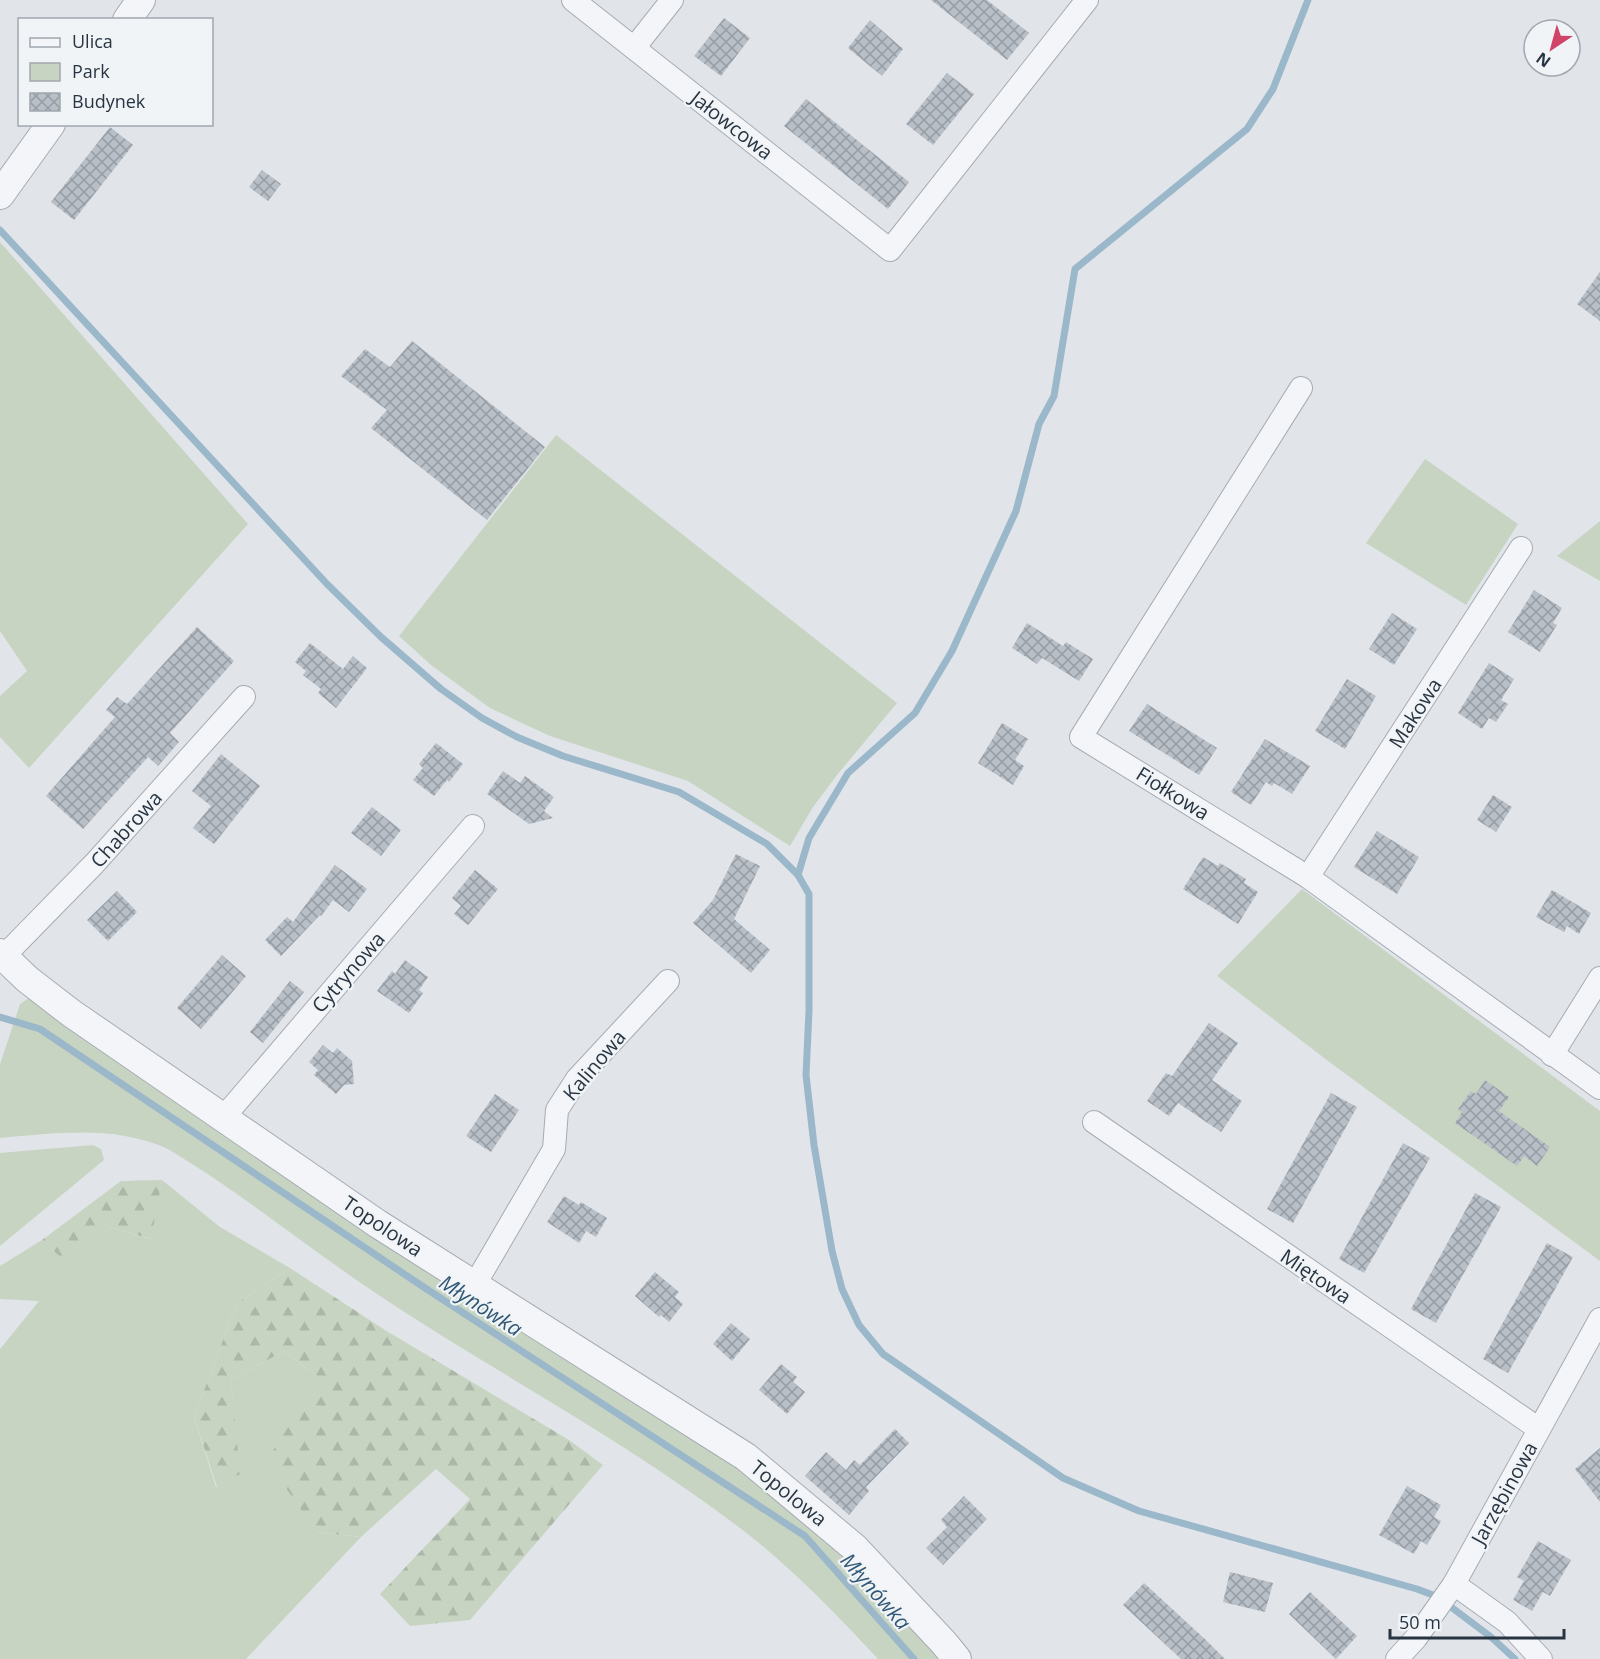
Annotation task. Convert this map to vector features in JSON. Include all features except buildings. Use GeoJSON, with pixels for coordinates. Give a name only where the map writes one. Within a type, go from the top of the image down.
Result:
{"type":"FeatureCollection","features":[{"type":"Feature","properties":{"kind":"street"},"geometry":{"type":"LineString","coordinates":[[128,18],[141,0]]}},
{"type":"Feature","properties":{"kind":"street","name":"Jałowcowa"},"geometry":{"type":"LineString","coordinates":[[573,0],[890,250],[1087,0]]}},
{"type":"Feature","properties":{"kind":"street"},"geometry":{"type":"LineString","coordinates":[[634,48],[672,0]]}},
{"type":"Feature","properties":{"kind":"street"},"geometry":{"type":"LineString","coordinates":[[0,195],[50,126]]}},
{"type":"Feature","properties":{"kind":"street","name":"Fiołkowa"},"geometry":{"type":"LineString","coordinates":[[1300,388],[1082,737],[1308,877],[1600,1088]]}},
{"type":"Feature","properties":{"kind":"street","name":"Makowa"},"geometry":{"type":"LineString","coordinates":[[1308,877],[1521,548]]}},
{"type":"Feature","properties":{"kind":"street","name":"Chabrowa"},"geometry":{"type":"LineString","coordinates":[[2,955],[94,864],[244,697]]}},
{"type":"Feature","properties":{"kind":"street","name":"Cytrynowa"},"geometry":{"type":"LineString","coordinates":[[223,1118],[473,826]]}},
{"type":"Feature","properties":{"kind":"street","name":"Topolowa"},"geometry":{"type":"LineString","coordinates":[[2,955],[50,997],[223,1118],[474,1286],[746,1457],[855,1548],[957,1659]]}},
{"type":"Feature","properties":{"kind":"street"},"geometry":{"type":"LineString","coordinates":[[1552,1055],[1600,978]]}},
{"type":"Feature","properties":{"kind":"street","name":"Kalinowa"},"geometry":{"type":"LineString","coordinates":[[474,1286],[554,1149],[557,1110],[577,1079],[668,981]]}},
{"type":"Feature","properties":{"kind":"street","name":"Miętowa"},"geometry":{"type":"LineString","coordinates":[[1094,1122],[1539,1429]]}},
{"type":"Feature","properties":{"kind":"street","name":"Jarzębinowa"},"geometry":{"type":"LineString","coordinates":[[1397,1659],[1416,1638],[1454,1584],[1600,1319]]}},
{"type":"Feature","properties":{"kind":"street"},"geometry":{"type":"LineString","coordinates":[[1454,1584],[1507,1622],[1541,1659]]}},
{"type":"Feature","properties":{"kind":"green space"},"geometry":{"type":"Polygon","coordinates":[[[0,242],[248,524],[29,768],[0,737],[0,696],[27,671],[0,631],[0,242]]]}},
{"type":"Feature","properties":{"kind":"green space"},"geometry":{"type":"Polygon","coordinates":[[[556,435],[897,703],[813,807],[790,846],[688,781],[550,736],[490,708],[431,665],[399,636],[556,435]]]}},
{"type":"Feature","properties":{"kind":"green space"},"geometry":{"type":"Polygon","coordinates":[[[1425,459],[1518,524],[1466,605],[1366,543],[1425,459]]]}},
{"type":"Feature","properties":{"kind":"green space"},"geometry":{"type":"Polygon","coordinates":[[[1600,521],[1600,581],[1557,556],[1600,521]]]}},
{"type":"Feature","properties":{"kind":"green space"},"geometry":{"type":"Polygon","coordinates":[[[1302,889],[1600,1111],[1600,1261],[1328,1061],[1217,976],[1302,889]]]}},
{"type":"Feature","properties":{"kind":"green space"},"geometry":{"type":"Polygon","coordinates":[[[29,998],[771,1489],[852,1559],[939,1659],[878,1659],[829,1607],[777,1558],[698,1497],[611,1439],[389,1302],[224,1185],[168,1149],[148,1141],[106,1134],[64,1133],[0,1138],[0,1064],[20,1004],[29,998]]]}},
{"type":"Feature","properties":{"kind":"green space"},"geometry":{"type":"Polygon","coordinates":[[[93,1145],[101,1149],[104,1160],[0,1246],[0,1153],[93,1145]]]}},
{"type":"Feature","properties":{"kind":"green space"},"geometry":{"type":"Polygon","coordinates":[[[162,1180],[220,1227],[290,1268],[237,1303],[194,1417],[216,1487],[239,1474],[231,1380],[284,1351],[320,1378],[316,1532],[361,1537],[246,1659],[0,1659],[0,1349],[39,1301],[0,1299],[0,1266],[42,1240],[69,1264],[110,1227],[150,1239],[162,1180]]]}},
{"type":"Feature","properties":{"kind":"green space"},"geometry":{"type":"Polygon","coordinates":[[[162,1180],[151,1239],[110,1227],[69,1265],[42,1240],[121,1181],[162,1180]]]}},
{"type":"Feature","properties":{"kind":"green space"},"geometry":{"type":"Polygon","coordinates":[[[290,1268],[385,1330],[569,1440],[603,1465],[470,1620],[410,1626],[380,1594],[470,1499],[436,1469],[361,1537],[316,1532],[267,1460],[320,1378],[284,1351],[231,1380],[240,1474],[217,1487],[194,1417],[237,1303],[290,1268]]]}},
{"type":"Feature","properties":{"kind":"waterway"},"geometry":{"type":"LineString","coordinates":[[798,875],[809,838],[848,773],[915,713],[952,651],[1016,511],[1039,424],[1054,396],[1075,269],[1247,129],[1273,89],[1308,0]]}},
{"type":"Feature","properties":{"kind":"waterway"},"geometry":{"type":"LineString","coordinates":[[0,230],[327,584],[381,637],[441,689],[482,718],[517,737],[563,756],[679,792],[767,844],[798,875],[809,894],[809,1011],[806,1075],[814,1145],[832,1251],[842,1289],[859,1325],[883,1354],[1063,1478],[1139,1511],[1433,1595]]}},
{"type":"Feature","properties":{"kind":"waterway","name":"Młynówka"},"geometry":{"type":"LineString","coordinates":[[0,1017],[40,1029],[422,1286],[805,1536],[914,1659]]}},
{"type":"Feature","properties":{"kind":"waterway"},"geometry":{"type":"LineString","coordinates":[[1451,1607],[1491,1637],[1515,1659]]}}]}
